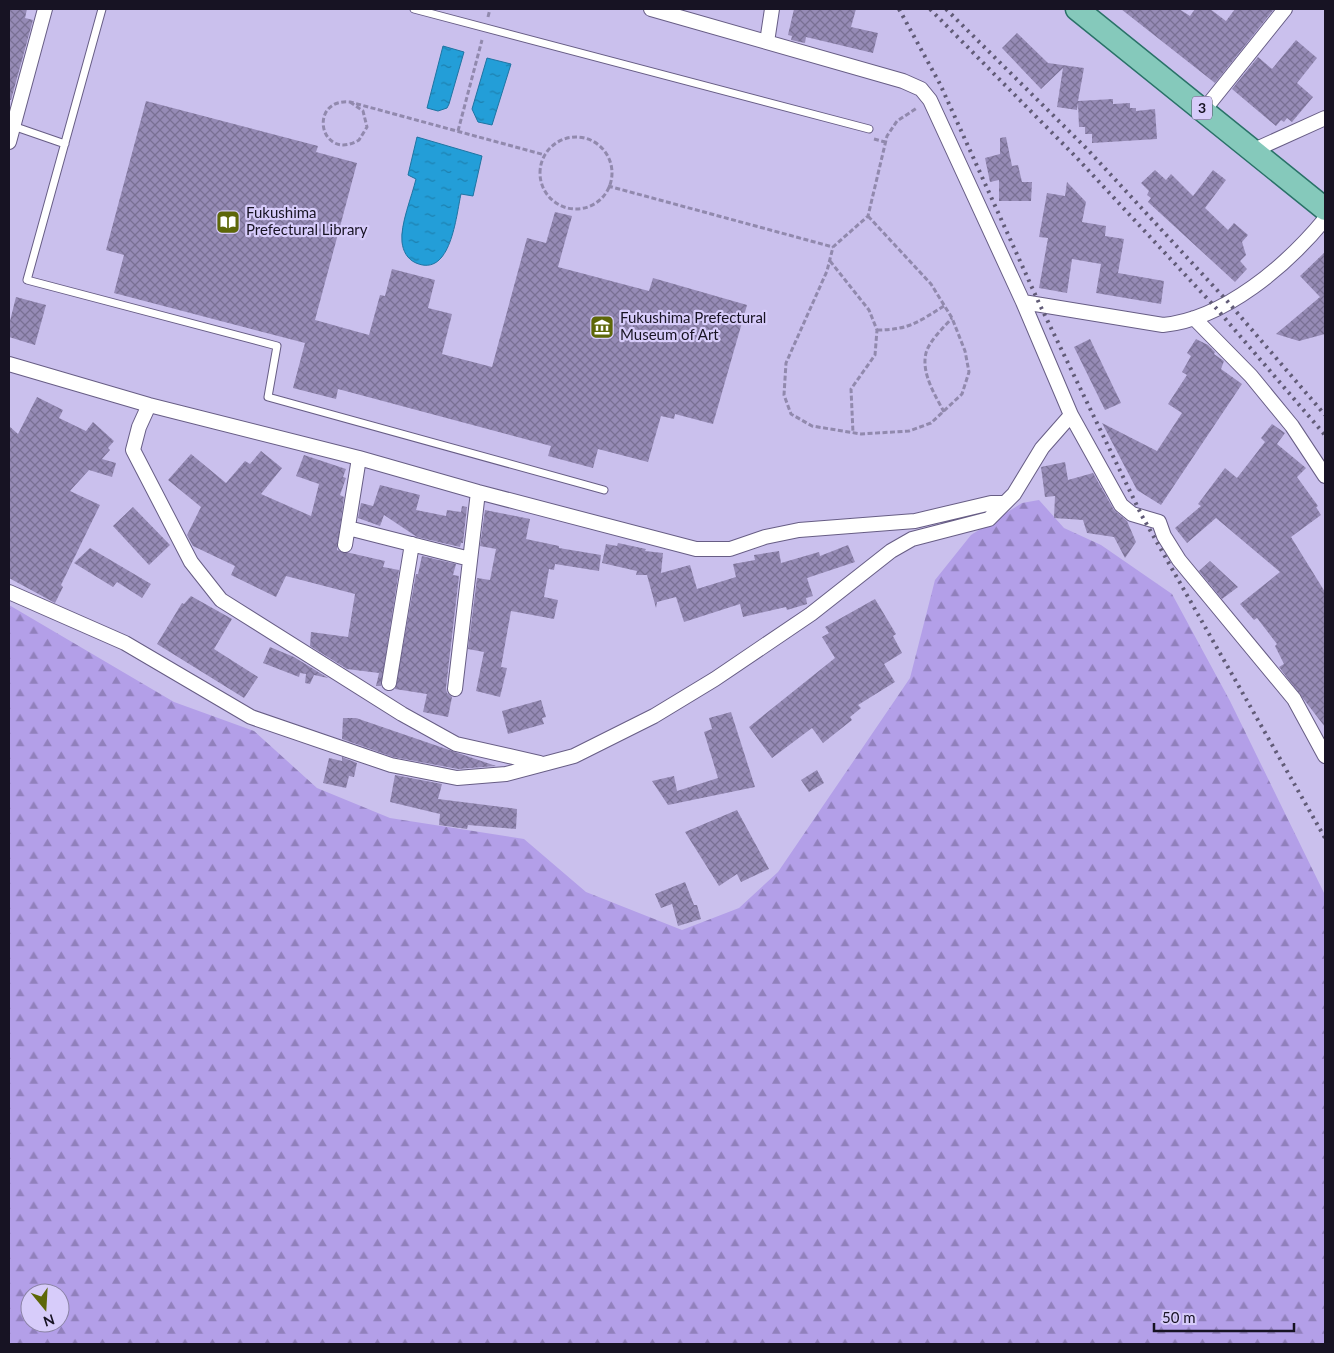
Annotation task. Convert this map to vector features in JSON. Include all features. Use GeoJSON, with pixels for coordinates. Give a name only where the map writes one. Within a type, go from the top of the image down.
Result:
{"type":"FeatureCollection","features":[{"type":"Feature","properties":{"kind":"main road","name":"3"},"geometry":{"type":"LineString","coordinates":[[1077,9],[1325,209]]}},
{"type":"Feature","properties":{"kind":"street"},"geometry":{"type":"LineString","coordinates":[[9,142],[11,125],[46,9]]}},
{"type":"Feature","properties":{"kind":"street"},"geometry":{"type":"LineString","coordinates":[[651,9],[903,81],[921,89],[930,100],[1024,302],[1071,415],[1120,505],[1132,514],[1158,522],[1164,536],[1179,560],[1294,699],[1325,756]]}},
{"type":"Feature","properties":{"kind":"street"},"geometry":{"type":"LineString","coordinates":[[767,42],[772,9]]}},
{"type":"Feature","properties":{"kind":"street"},"geometry":{"type":"LineString","coordinates":[[1204,110],[1285,9]]}},
{"type":"Feature","properties":{"kind":"street"},"geometry":{"type":"LineString","coordinates":[[1252,151],[1325,118]]}},
{"type":"Feature","properties":{"kind":"street"},"geometry":{"type":"LineString","coordinates":[[1024,302],[1164,325],[1178,324],[1194,318],[1251,289],[1272,274],[1325,219]]}},
{"type":"Feature","properties":{"kind":"street"},"geometry":{"type":"LineString","coordinates":[[1194,318],[1251,376],[1292,426],[1325,476]]}},
{"type":"Feature","properties":{"kind":"street"},"geometry":{"type":"LineString","coordinates":[[9,364],[149,405],[359,458],[478,492],[696,549],[730,549],[765,536],[799,530],[915,521],[991,503],[1005,503]]}},
{"type":"Feature","properties":{"kind":"street"},"geometry":{"type":"LineString","coordinates":[[149,405],[139,427],[133,450],[191,562],[221,600],[402,714],[456,744],[543,764]]}},
{"type":"Feature","properties":{"kind":"street"},"geometry":{"type":"LineString","coordinates":[[9,592],[125,642],[251,718],[391,765],[457,778],[506,774],[574,756],[654,716],[715,679],[811,614],[891,551],[912,539],[989,519],[1014,494],[1042,448],[1071,415]]}},
{"type":"Feature","properties":{"kind":"street"},"geometry":{"type":"LineString","coordinates":[[345,545],[359,458]]}},
{"type":"Feature","properties":{"kind":"street"},"geometry":{"type":"LineString","coordinates":[[455,689],[478,492]]}},
{"type":"Feature","properties":{"kind":"street"},"geometry":{"type":"LineString","coordinates":[[348,528],[470,558]]}},
{"type":"Feature","properties":{"kind":"street"},"geometry":{"type":"LineString","coordinates":[[390,683],[412,544]]}},
{"type":"Feature","properties":{"kind":"lane"},"geometry":{"type":"LineString","coordinates":[[102,9],[26,280],[277,346],[268,397],[604,490]]}},
{"type":"Feature","properties":{"kind":"lane"},"geometry":{"type":"LineString","coordinates":[[414,9],[869,129]]}},
{"type":"Feature","properties":{"kind":"lane"},"geometry":{"type":"LineString","coordinates":[[11,125],[65,144]]}},
{"type":"Feature","properties":{"kind":"path"},"geometry":{"type":"LineString","coordinates":[[458,131],[490,9]]}},
{"type":"Feature","properties":{"kind":"path"},"geometry":{"type":"LineString","coordinates":[[868,216],[932,284],[952,318],[965,351],[969,372],[962,394],[931,423],[909,431],[853,433],[812,426],[791,414],[784,396],[786,363],[830,260],[833,246],[868,216],[887,136],[897,121],[930,100]]}},
{"type":"Feature","properties":{"kind":"path"},"geometry":{"type":"LineString","coordinates":[[350,102],[364,111],[367,127],[359,140],[344,146],[337,144],[325,134],[323,120],[330,107],[343,101],[350,102],[458,131],[544,155]]}},
{"type":"Feature","properties":{"kind":"path"},"geometry":{"type":"LineString","coordinates":[[574,137],[590,140],[598,144],[610,162],[612,171],[608,186],[601,197],[585,207],[566,207],[556,202],[542,186],[541,165],[544,155],[559,140],[574,137]]}},
{"type":"Feature","properties":{"kind":"path"},"geometry":{"type":"LineString","coordinates":[[608,186],[833,246]]}},
{"type":"Feature","properties":{"kind":"path"},"geometry":{"type":"LineString","coordinates":[[830,260],[869,310],[877,330],[876,355],[851,389],[853,433]]}},
{"type":"Feature","properties":{"kind":"path"},"geometry":{"type":"LineString","coordinates":[[877,330],[896,330],[909,327],[944,306]]}},
{"type":"Feature","properties":{"kind":"path"},"geometry":{"type":"LineString","coordinates":[[944,412],[933,392],[926,368],[926,352],[952,318]]}},
{"type":"Feature","properties":{"kind":"green space"},"geometry":{"type":"Polygon","coordinates":[[[1039,500],[1064,528],[1101,545],[1172,594],[1230,701],[1325,895],[1325,1344],[9,1344],[9,605],[174,702],[254,731],[317,788],[390,818],[524,839],[586,892],[682,930],[739,908],[778,872],[910,678],[935,580],[971,535],[1022,503],[1039,500]]]}},
{"type":"Feature","properties":{"kind":"water"},"geometry":{"type":"Polygon","coordinates":[[[443,46],[464,52],[449,104],[447,108],[438,111],[427,108],[443,46]]]}},
{"type":"Feature","properties":{"kind":"water"},"geometry":{"type":"Polygon","coordinates":[[[487,58],[511,64],[492,125],[478,122],[472,109],[487,58]]]}},
{"type":"Feature","properties":{"kind":"water"},"geometry":{"type":"Polygon","coordinates":[[[417,137],[482,156],[473,196],[461,194],[450,242],[444,254],[437,262],[428,265],[416,263],[410,259],[404,252],[402,242],[404,219],[416,179],[408,175],[417,137]]]}},
{"type":"Feature","properties":{"kind":"building"},"geometry":{"type":"Polygon","coordinates":[[[9,9],[27,9],[25,18],[33,20],[11,100],[9,100],[9,9]]]}},
{"type":"Feature","properties":{"kind":"building"},"geometry":{"type":"Polygon","coordinates":[[[794,9],[856,9],[851,27],[878,33],[873,53],[806,37],[805,43],[791,40],[792,36],[788,35],[794,9]]]}},
{"type":"Feature","properties":{"kind":"building"},"geometry":{"type":"Polygon","coordinates":[[[1121,9],[1179,9],[1190,16],[1195,9],[1210,9],[1226,21],[1235,9],[1274,9],[1215,83],[1121,9]]]}},
{"type":"Feature","properties":{"kind":"building"},"geometry":{"type":"Polygon","coordinates":[[[1017,33],[1048,63],[1084,68],[1078,101],[1113,99],[1113,104],[1130,103],[1130,108],[1136,108],[1136,111],[1155,109],[1157,139],[1092,143],[1092,134],[1085,134],[1085,127],[1079,127],[1078,103],[1077,110],[1057,107],[1063,68],[1041,89],[1002,48],[1017,33]]]}},
{"type":"Feature","properties":{"kind":"building"},"geometry":{"type":"Polygon","coordinates":[[[1296,40],[1317,58],[1297,83],[1313,97],[1292,122],[1287,118],[1284,122],[1281,120],[1276,126],[1232,89],[1258,57],[1272,69],[1296,40]]]}},
{"type":"Feature","properties":{"kind":"building"},"geometry":{"type":"Polygon","coordinates":[[[146,101],[318,146],[316,152],[357,163],[315,320],[369,335],[380,295],[385,296],[392,269],[435,280],[428,308],[452,314],[442,354],[492,367],[527,238],[546,243],[555,212],[572,216],[558,267],[649,291],[653,278],[747,305],[713,424],[675,414],[674,419],[661,416],[648,462],[598,449],[593,468],[548,456],[551,446],[338,389],[336,399],[293,388],[305,343],[114,293],[124,255],[106,250],[146,101]]]}},
{"type":"Feature","properties":{"kind":"building"},"geometry":{"type":"Polygon","coordinates":[[[1006,137],[1012,166],[1018,165],[1022,182],[1032,182],[1031,201],[999,201],[999,180],[990,182],[985,158],[1000,154],[1000,138],[1006,137]]]}},
{"type":"Feature","properties":{"kind":"building"},"geometry":{"type":"Polygon","coordinates":[[[1155,170],[1166,180],[1171,174],[1193,196],[1213,170],[1226,180],[1205,208],[1228,230],[1234,223],[1248,235],[1242,242],[1246,255],[1240,261],[1247,269],[1235,282],[1148,202],[1151,198],[1147,195],[1149,191],[1141,183],[1155,170]]]}},
{"type":"Feature","properties":{"kind":"building"},"geometry":{"type":"Polygon","coordinates":[[[1067,182],[1086,202],[1082,222],[1106,226],[1105,236],[1124,239],[1118,273],[1164,281],[1161,304],[1096,293],[1101,264],[1072,259],[1067,293],[1039,288],[1048,238],[1039,237],[1047,193],[1065,196],[1067,182]]]}},
{"type":"Feature","properties":{"kind":"building"},"geometry":{"type":"Polygon","coordinates":[[[1325,252],[1325,334],[1299,341],[1276,334],[1320,297],[1300,276],[1325,252]]]}},
{"type":"Feature","properties":{"kind":"building"},"geometry":{"type":"Polygon","coordinates":[[[16,297],[46,305],[35,345],[9,337],[9,325],[16,297]]]}},
{"type":"Feature","properties":{"kind":"building"},"geometry":{"type":"Polygon","coordinates":[[[1090,339],[1121,403],[1105,410],[1074,347],[1090,339]]]}},
{"type":"Feature","properties":{"kind":"building"},"geometry":{"type":"Polygon","coordinates":[[[1196,339],[1208,345],[1215,352],[1214,354],[1224,361],[1221,369],[1242,384],[1161,505],[1137,490],[1102,423],[1157,451],[1182,413],[1168,404],[1187,375],[1182,372],[1191,356],[1187,353],[1196,339]]]}},
{"type":"Feature","properties":{"kind":"building"},"geometry":{"type":"Polygon","coordinates":[[[37,397],[63,410],[59,418],[86,431],[93,422],[114,441],[108,448],[110,450],[102,459],[116,463],[112,477],[89,470],[70,491],[100,505],[61,585],[63,587],[55,603],[9,578],[9,426],[18,434],[37,397]]]}},
{"type":"Feature","properties":{"kind":"building"},"geometry":{"type":"Polygon","coordinates":[[[1272,424],[1285,433],[1277,444],[1306,468],[1297,477],[1318,506],[1316,507],[1321,515],[1291,537],[1325,592],[1325,727],[1279,667],[1284,664],[1275,646],[1277,644],[1257,618],[1254,620],[1240,604],[1280,572],[1216,518],[1187,543],[1175,528],[1201,506],[1198,504],[1225,468],[1237,478],[1265,442],[1261,438],[1272,424]]]}},
{"type":"Feature","properties":{"kind":"building"},"geometry":{"type":"Polygon","coordinates":[[[261,451],[282,468],[261,494],[311,516],[319,484],[296,476],[304,455],[346,469],[343,477],[346,478],[340,495],[344,497],[337,550],[385,561],[383,567],[399,570],[381,686],[376,686],[379,673],[347,669],[310,646],[311,632],[348,637],[355,594],[286,576],[276,597],[231,575],[235,566],[193,546],[187,535],[201,507],[168,480],[191,454],[226,483],[245,461],[250,464],[261,451]]]}},
{"type":"Feature","properties":{"kind":"building"},"geometry":{"type":"Polygon","coordinates":[[[1065,462],[1068,480],[1093,473],[1114,510],[1127,521],[1136,542],[1125,558],[1114,537],[1087,533],[1083,520],[1054,518],[1055,496],[1045,497],[1041,467],[1065,462]]]}},
{"type":"Feature","properties":{"kind":"building"},"geometry":{"type":"Polygon","coordinates":[[[380,485],[420,495],[416,510],[446,516],[447,510],[461,512],[462,506],[467,507],[463,543],[461,543],[460,547],[417,537],[384,515],[380,526],[358,518],[361,503],[373,506],[380,485]]]}},
{"type":"Feature","properties":{"kind":"building"},"geometry":{"type":"Polygon","coordinates":[[[133,507],[170,545],[149,565],[113,526],[133,507]]]}},
{"type":"Feature","properties":{"kind":"building"},"geometry":{"type":"Polygon","coordinates":[[[485,510],[530,519],[526,539],[559,546],[559,548],[601,555],[599,571],[555,564],[554,570],[549,569],[544,597],[558,600],[554,619],[511,611],[501,667],[507,668],[500,697],[476,691],[484,652],[468,649],[477,578],[490,580],[496,549],[480,546],[485,510]]]}},
{"type":"Feature","properties":{"kind":"building"},"geometry":{"type":"Polygon","coordinates":[[[618,543],[646,549],[645,551],[663,553],[661,573],[690,565],[697,589],[736,577],[733,564],[755,560],[754,555],[779,551],[781,563],[819,552],[820,556],[848,545],[855,562],[807,578],[813,596],[806,598],[807,604],[787,610],[786,607],[743,617],[740,604],[684,622],[676,597],[657,602],[656,608],[647,575],[636,575],[637,571],[602,563],[606,544],[617,546],[618,543]]]}},
{"type":"Feature","properties":{"kind":"building"},"geometry":{"type":"Polygon","coordinates":[[[90,548],[151,584],[142,598],[117,582],[113,587],[74,563],[90,548]]]}},
{"type":"Feature","properties":{"kind":"building"},"geometry":{"type":"Polygon","coordinates":[[[422,556],[456,564],[453,575],[459,576],[446,688],[447,693],[452,697],[448,717],[423,712],[427,694],[395,689],[416,574],[418,574],[422,556]]]}},
{"type":"Feature","properties":{"kind":"building"},"geometry":{"type":"Polygon","coordinates":[[[1210,561],[1238,587],[1222,599],[1199,571],[1210,561]]]}},
{"type":"Feature","properties":{"kind":"building"},"geometry":{"type":"Polygon","coordinates":[[[191,596],[232,619],[214,649],[258,677],[244,698],[157,644],[182,603],[184,604],[191,596]]]}},
{"type":"Feature","properties":{"kind":"building"},"geometry":{"type":"Polygon","coordinates":[[[875,599],[896,634],[893,636],[902,653],[884,664],[895,682],[858,705],[861,708],[850,717],[852,720],[823,743],[812,728],[772,758],[749,727],[835,658],[822,637],[829,633],[825,627],[875,599]]]}},
{"type":"Feature","properties":{"kind":"building"},"geometry":{"type":"Polygon","coordinates":[[[270,647],[294,657],[328,678],[314,675],[310,684],[305,683],[306,674],[300,673],[299,677],[263,663],[270,647]]]}},
{"type":"Feature","properties":{"kind":"building"},"geometry":{"type":"Polygon","coordinates":[[[541,700],[546,717],[542,718],[544,724],[508,734],[502,711],[541,700]]]}},
{"type":"Feature","properties":{"kind":"building"},"geometry":{"type":"Polygon","coordinates":[[[731,712],[755,787],[668,805],[652,781],[674,776],[677,791],[718,778],[704,732],[712,729],[709,718],[731,712]]]}},
{"type":"Feature","properties":{"kind":"building"},"geometry":{"type":"Polygon","coordinates":[[[343,718],[356,718],[496,766],[458,769],[393,757],[342,739],[343,718]]]}},
{"type":"Feature","properties":{"kind":"building"},"geometry":{"type":"Polygon","coordinates":[[[342,757],[357,763],[354,777],[349,776],[346,788],[323,783],[329,758],[342,761],[342,757]]]}},
{"type":"Feature","properties":{"kind":"building"},"geometry":{"type":"Polygon","coordinates":[[[817,770],[824,783],[809,792],[801,780],[817,770]]]}},
{"type":"Feature","properties":{"kind":"building"},"geometry":{"type":"Polygon","coordinates":[[[395,775],[442,784],[438,799],[517,809],[516,829],[468,825],[467,829],[439,825],[440,814],[390,802],[395,775]]]}},
{"type":"Feature","properties":{"kind":"building"},"geometry":{"type":"Polygon","coordinates":[[[737,810],[769,869],[741,882],[737,874],[719,886],[685,832],[737,810]]]}},
{"type":"Feature","properties":{"kind":"building"},"geometry":{"type":"Polygon","coordinates":[[[685,882],[694,905],[697,905],[701,919],[678,926],[672,904],[661,908],[655,894],[685,882]]]}},
{"type":"Feature","properties":{"kind":"railway"},"geometry":{"type":"LineString","coordinates":[[899,9],[940,84],[1039,303],[1142,516],[1325,838]]}},
{"type":"Feature","properties":{"kind":"railway"},"geometry":{"type":"LineString","coordinates":[[930,9],[1077,158],[1216,308],[1325,435]]}},
{"type":"Feature","properties":{"kind":"railway"},"geometry":{"type":"LineString","coordinates":[[946,9],[1088,150],[1228,302],[1325,415]]}},
{"type":"Feature","properties":{"kind":"place","name":"Fukushima Prefectural Library"},"geometry":{"type":"Point","coordinates":[228,222]}},
{"type":"Feature","properties":{"kind":"place","name":"Fukushima Prefectural Museum of Art"},"geometry":{"type":"Point","coordinates":[602,327]}}]}
